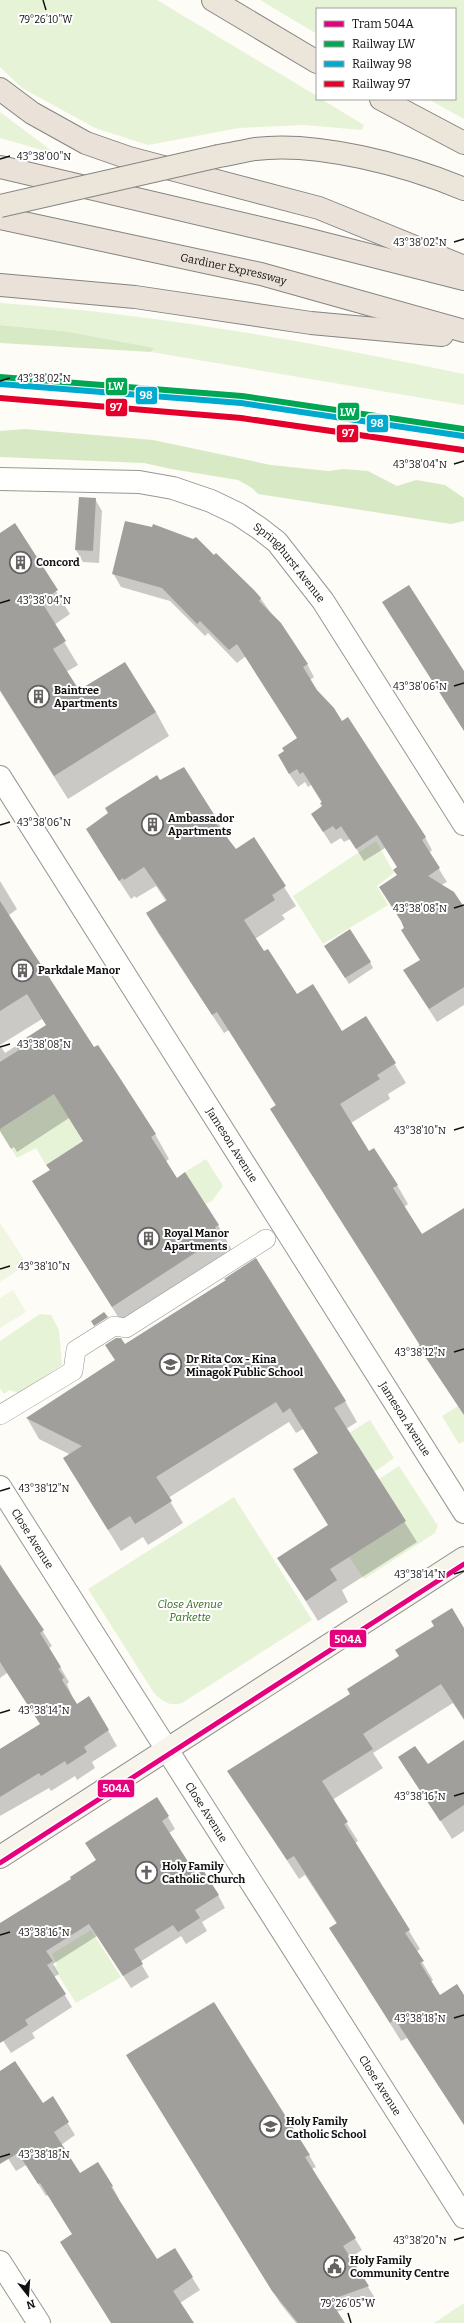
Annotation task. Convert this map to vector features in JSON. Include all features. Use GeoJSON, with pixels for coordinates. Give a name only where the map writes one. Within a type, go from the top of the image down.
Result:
{"type":"FeatureCollection","features":[{"type":"Feature","properties":{"kind":"highway"},"geometry":{"type":"LineString","coordinates":[[214,0],[316,61]]}},
{"type":"Feature","properties":{"kind":"highway"},"geometry":{"type":"LineString","coordinates":[[0,89],[32,113],[86,143],[129,158],[319,208],[464,267]]}},
{"type":"Feature","properties":{"kind":"highway"},"geometry":{"type":"LineString","coordinates":[[383,100],[464,143]]}},
{"type":"Feature","properties":{"kind":"highway"},"geometry":{"type":"LineString","coordinates":[[0,206],[219,156],[256,149],[313,150],[375,162],[439,179],[464,189]]}},
{"type":"Feature","properties":{"kind":"highway"},"geometry":{"type":"LineString","coordinates":[[0,167],[298,237],[464,279]]}},
{"type":"Feature","properties":{"kind":"highway","name":"Gardiner Expressway"},"geometry":{"type":"LineString","coordinates":[[0,218],[261,274],[464,330]]}},
{"type":"Feature","properties":{"kind":"highway"},"geometry":{"type":"LineString","coordinates":[[0,285],[135,298],[311,323],[464,337]]}},
{"type":"Feature","properties":{"kind":"main road"},"geometry":{"type":"LineString","coordinates":[[0,1857],[464,1558]]}},
{"type":"Feature","properties":{"kind":"street","name":"Springhurst Avenue"},"geometry":{"type":"LineString","coordinates":[[0,479],[140,482],[173,488],[211,501],[238,514],[260,528],[276,542],[323,601],[464,824]]}},
{"type":"Feature","properties":{"kind":"street","name":"Jameson Avenue"},"geometry":{"type":"LineString","coordinates":[[0,777],[464,1512]]}},
{"type":"Feature","properties":{"kind":"street"},"geometry":{"type":"LineString","coordinates":[[0,1415],[73,1371],[76,1350],[114,1326],[126,1328],[266,1239]]}},
{"type":"Feature","properties":{"kind":"street","name":"Close Avenue"},"geometry":{"type":"LineString","coordinates":[[0,1487],[464,2217]]}},
{"type":"Feature","properties":{"kind":"street"},"geometry":{"type":"LineString","coordinates":[[0,2262],[39,2323]]}},
{"type":"Feature","properties":{"kind":"green space"},"geometry":{"type":"Polygon","coordinates":[[[0,0],[157,0],[316,95],[316,100],[323,100],[364,125],[362,130],[304,125],[239,128],[148,145],[95,128],[22,88],[0,67],[0,0]]]}},
{"type":"Feature","properties":{"kind":"green space"},"geometry":{"type":"Polygon","coordinates":[[[260,0],[464,0],[464,119],[430,100],[456,100],[456,8],[316,8],[316,33],[260,0]]]}},
{"type":"Feature","properties":{"kind":"green space"},"geometry":{"type":"Polygon","coordinates":[[[0,112],[56,154],[0,138],[0,112]]]}},
{"type":"Feature","properties":{"kind":"green space"},"geometry":{"type":"Polygon","coordinates":[[[0,303],[117,314],[175,322],[291,340],[464,374],[464,405],[151,352],[153,351],[63,331],[0,325],[0,303]]]}},
{"type":"Feature","properties":{"kind":"green space"},"geometry":{"type":"Polygon","coordinates":[[[0,325],[63,331],[154,348],[151,352],[0,343],[0,325]]]}},
{"type":"Feature","properties":{"kind":"green space"},"geometry":{"type":"Polygon","coordinates":[[[25,429],[153,440],[271,465],[328,471],[344,469],[368,471],[397,486],[416,480],[445,485],[464,498],[464,521],[451,524],[258,494],[252,488],[238,480],[144,463],[0,457],[0,431],[25,429]]]}},
{"type":"Feature","properties":{"kind":"green space"},"geometry":{"type":"Polygon","coordinates":[[[376,841],[394,873],[377,886],[388,905],[323,944],[293,896],[376,841]]]}},
{"type":"Feature","properties":{"kind":"green space"},"geometry":{"type":"Polygon","coordinates":[[[54,1094],[81,1126],[76,1130],[83,1141],[46,1165],[36,1148],[17,1158],[0,1131],[0,1125],[2,1128],[54,1094]]]}},
{"type":"Feature","properties":{"kind":"green space"},"geometry":{"type":"Polygon","coordinates":[[[206,1159],[223,1186],[212,1201],[206,1204],[185,1172],[206,1159]]]}},
{"type":"Feature","properties":{"kind":"green space"},"geometry":{"type":"Polygon","coordinates":[[[0,1223],[25,1261],[22,1263],[23,1267],[0,1282],[0,1223]]]}},
{"type":"Feature","properties":{"kind":"green space"},"geometry":{"type":"Polygon","coordinates":[[[13,1290],[26,1312],[0,1328],[0,1298],[13,1290]]]}},
{"type":"Feature","properties":{"kind":"green space"},"geometry":{"type":"Polygon","coordinates":[[[40,1314],[51,1315],[59,1330],[62,1365],[19,1393],[9,1390],[4,1394],[0,1388],[0,1341],[40,1314]]]}},
{"type":"Feature","properties":{"kind":"green space"},"geometry":{"type":"Polygon","coordinates":[[[458,1406],[464,1415],[464,1441],[459,1444],[442,1416],[458,1406]]]}},
{"type":"Feature","properties":{"kind":"green space"},"geometry":{"type":"Polygon","coordinates":[[[370,1420],[394,1458],[374,1472],[349,1433],[370,1420]]]}},
{"type":"Feature","properties":{"kind":"green space"},"geometry":{"type":"Polygon","coordinates":[[[399,1466],[438,1526],[435,1533],[364,1579],[349,1557],[405,1521],[379,1479],[399,1466]]]}},
{"type":"Feature","properties":{"kind":"green space","name":"Close Avenue Parkette"},"geometry":{"type":"Polygon","coordinates":[[[234,1497],[312,1620],[182,1703],[170,1704],[163,1701],[154,1693],[88,1589],[234,1497]]]}},
{"type":"Feature","properties":{"kind":"green space"},"geometry":{"type":"Polygon","coordinates":[[[91,1930],[121,1977],[76,2003],[53,1967],[57,1965],[52,1954],[91,1930]]]}},
{"type":"Feature","properties":{"kind":"green space"},"geometry":{"type":"Polygon","coordinates":[[[464,2303],[464,2323],[434,2323],[464,2303]]]}},
{"type":"Feature","properties":{"kind":"building"},"geometry":{"type":"Polygon","coordinates":[[[79,497],[96,498],[93,551],[75,550],[79,497]]]}},
{"type":"Feature","properties":{"kind":"building"},"geometry":{"type":"Polygon","coordinates":[[[125,521],[152,527],[153,524],[193,539],[196,537],[214,555],[216,553],[254,590],[261,598],[259,601],[281,623],[308,664],[303,667],[317,690],[334,708],[342,721],[348,717],[426,837],[422,840],[440,868],[428,876],[454,892],[464,907],[464,987],[429,1009],[403,970],[420,960],[401,930],[404,928],[401,921],[379,887],[397,875],[393,870],[397,867],[377,835],[356,849],[341,826],[336,830],[333,826],[323,832],[311,814],[322,806],[320,803],[322,802],[303,772],[300,774],[297,769],[289,774],[278,755],[284,751],[282,748],[297,738],[237,644],[229,650],[200,621],[197,624],[162,588],[112,574],[125,521]]]}},
{"type":"Feature","properties":{"kind":"building","name":"Baintree Apartments"},"geometry":{"type":"Polygon","coordinates":[[[15,523],[58,590],[41,601],[66,641],[53,649],[79,690],[125,662],[156,712],[54,776],[0,690],[0,533],[15,523]]]}},
{"type":"Feature","properties":{"kind":"building"},"geometry":{"type":"Polygon","coordinates":[[[409,585],[464,671],[464,731],[382,602],[409,585]]]}},
{"type":"Feature","properties":{"kind":"building"},"geometry":{"type":"Polygon","coordinates":[[[184,767],[217,819],[214,821],[236,849],[254,837],[286,886],[272,895],[275,900],[244,920],[264,951],[268,949],[297,994],[313,984],[342,1031],[366,1016],[396,1063],[377,1075],[380,1079],[340,1104],[369,1151],[374,1148],[398,1185],[393,1188],[422,1234],[464,1208],[464,1415],[418,1346],[420,1345],[270,1109],[276,1105],[217,1012],[212,1015],[146,913],[167,900],[144,867],[124,880],[123,878],[119,881],[86,829],[108,813],[105,808],[122,797],[157,775],[160,780],[184,767]]]}},
{"type":"Feature","properties":{"kind":"building"},"geometry":{"type":"Polygon","coordinates":[[[0,901],[94,1047],[98,1045],[156,1134],[151,1137],[177,1178],[185,1172],[219,1225],[215,1227],[221,1236],[112,1307],[32,1181],[50,1170],[46,1165],[83,1141],[54,1094],[0,1129],[0,1062],[19,1050],[15,1045],[46,1025],[27,994],[0,1011],[0,901]]]}},
{"type":"Feature","properties":{"kind":"building"},"geometry":{"type":"Polygon","coordinates":[[[350,929],[371,962],[345,978],[324,946],[350,929]]]}},
{"type":"Feature","properties":{"kind":"building"},"geometry":{"type":"Polygon","coordinates":[[[256,1258],[346,1401],[334,1408],[406,1521],[330,1569],[337,1580],[306,1601],[277,1558],[328,1525],[293,1469],[318,1453],[290,1408],[283,1413],[276,1402],[156,1477],[172,1501],[135,1524],[130,1516],[108,1530],[63,1458],[82,1446],[26,1418],[115,1360],[105,1345],[116,1338],[121,1338],[125,1344],[226,1280],[224,1279],[256,1258]]]}},
{"type":"Feature","properties":{"kind":"building"},"geometry":{"type":"Polygon","coordinates":[[[104,1312],[108,1317],[94,1326],[91,1321],[104,1312]]]}},
{"type":"Feature","properties":{"kind":"building"},"geometry":{"type":"Polygon","coordinates":[[[0,1565],[44,1630],[40,1633],[61,1667],[58,1669],[64,1677],[62,1680],[77,1704],[89,1696],[109,1730],[84,1747],[87,1752],[67,1765],[65,1761],[41,1776],[39,1773],[0,1797],[0,1749],[40,1724],[0,1662],[0,1565]]]}},
{"type":"Feature","properties":{"kind":"building"},"geometry":{"type":"Polygon","coordinates":[[[452,1608],[464,1628],[464,1719],[441,1684],[363,1734],[373,1749],[322,1781],[348,1822],[344,1824],[410,1930],[405,1933],[424,1961],[420,1963],[440,1995],[457,1984],[464,1995],[464,2125],[395,2019],[390,2023],[329,1928],[337,1923],[294,1856],[287,1860],[227,1771],[350,1694],[347,1689],[399,1656],[395,1650],[434,1626],[431,1621],[452,1608]]]}},
{"type":"Feature","properties":{"kind":"building"},"geometry":{"type":"Polygon","coordinates":[[[464,1740],[464,1805],[440,1821],[398,1757],[415,1746],[428,1764],[464,1740]]]}},
{"type":"Feature","properties":{"kind":"building"},"geometry":{"type":"Polygon","coordinates":[[[157,1797],[169,1816],[162,1821],[196,1874],[203,1870],[219,1895],[195,1910],[200,1918],[178,1932],[173,1925],[134,1949],[143,1964],[123,1976],[89,1924],[46,1951],[53,1961],[47,1965],[66,1994],[25,2020],[28,2025],[0,2043],[0,1923],[71,1879],[70,1877],[96,1860],[85,1843],[157,1797]]]}},
{"type":"Feature","properties":{"kind":"building"},"geometry":{"type":"Polygon","coordinates":[[[214,2002],[310,2155],[305,2157],[356,2238],[343,2246],[369,2286],[330,2300],[345,2323],[298,2323],[272,2291],[126,2055],[214,2002]]]}},
{"type":"Feature","properties":{"kind":"building"},"geometry":{"type":"Polygon","coordinates":[[[15,2061],[43,2103],[53,2096],[69,2122],[54,2132],[80,2173],[98,2162],[113,2186],[111,2187],[157,2259],[175,2248],[193,2277],[173,2291],[194,2323],[111,2323],[60,2242],[72,2234],[40,2183],[38,2184],[18,2153],[0,2164],[0,2071],[15,2061]]]}},
{"type":"Feature","properties":{"kind":"tram line","name":"504A"},"geometry":{"type":"LineString","coordinates":[[0,1863],[464,1564]]}},
{"type":"Feature","properties":{"kind":"rail line","name":"LW"},"geometry":{"type":"LineString","coordinates":[[0,377],[242,396],[464,429]]}},
{"type":"Feature","properties":{"kind":"rail line","name":"98"},"geometry":{"type":"LineString","coordinates":[[0,384],[241,403],[463,436]]}},
{"type":"Feature","properties":{"kind":"rail line","name":"97"},"geometry":{"type":"LineString","coordinates":[[0,398],[241,418],[463,450]]}},
{"type":"Feature","properties":{"kind":"place","name":"Concord"},"geometry":{"type":"Point","coordinates":[20,562]}},
{"type":"Feature","properties":{"kind":"place","name":"Baintree Apartments"},"geometry":{"type":"Point","coordinates":[38,696]}},
{"type":"Feature","properties":{"kind":"place","name":"Ambassador Apartments"},"geometry":{"type":"Point","coordinates":[152,824]}},
{"type":"Feature","properties":{"kind":"place","name":"Parkdale Manor"},"geometry":{"type":"Point","coordinates":[22,970]}},
{"type":"Feature","properties":{"kind":"place","name":"Royal Manor Apartments"},"geometry":{"type":"Point","coordinates":[148,1239]}},
{"type":"Feature","properties":{"kind":"place","name":"Dr Rita Cox - Kina Minagok Public School"},"geometry":{"type":"Point","coordinates":[170,1365]}},
{"type":"Feature","properties":{"kind":"place","name":"Holy Family Catholic Church"},"geometry":{"type":"Point","coordinates":[147,1872]}},
{"type":"Feature","properties":{"kind":"place","name":"Holy Family Catholic School"},"geometry":{"type":"Point","coordinates":[270,2127]}},
{"type":"Feature","properties":{"kind":"place","name":"Holy Family Community Centre"},"geometry":{"type":"Point","coordinates":[334,2266]}}]}
